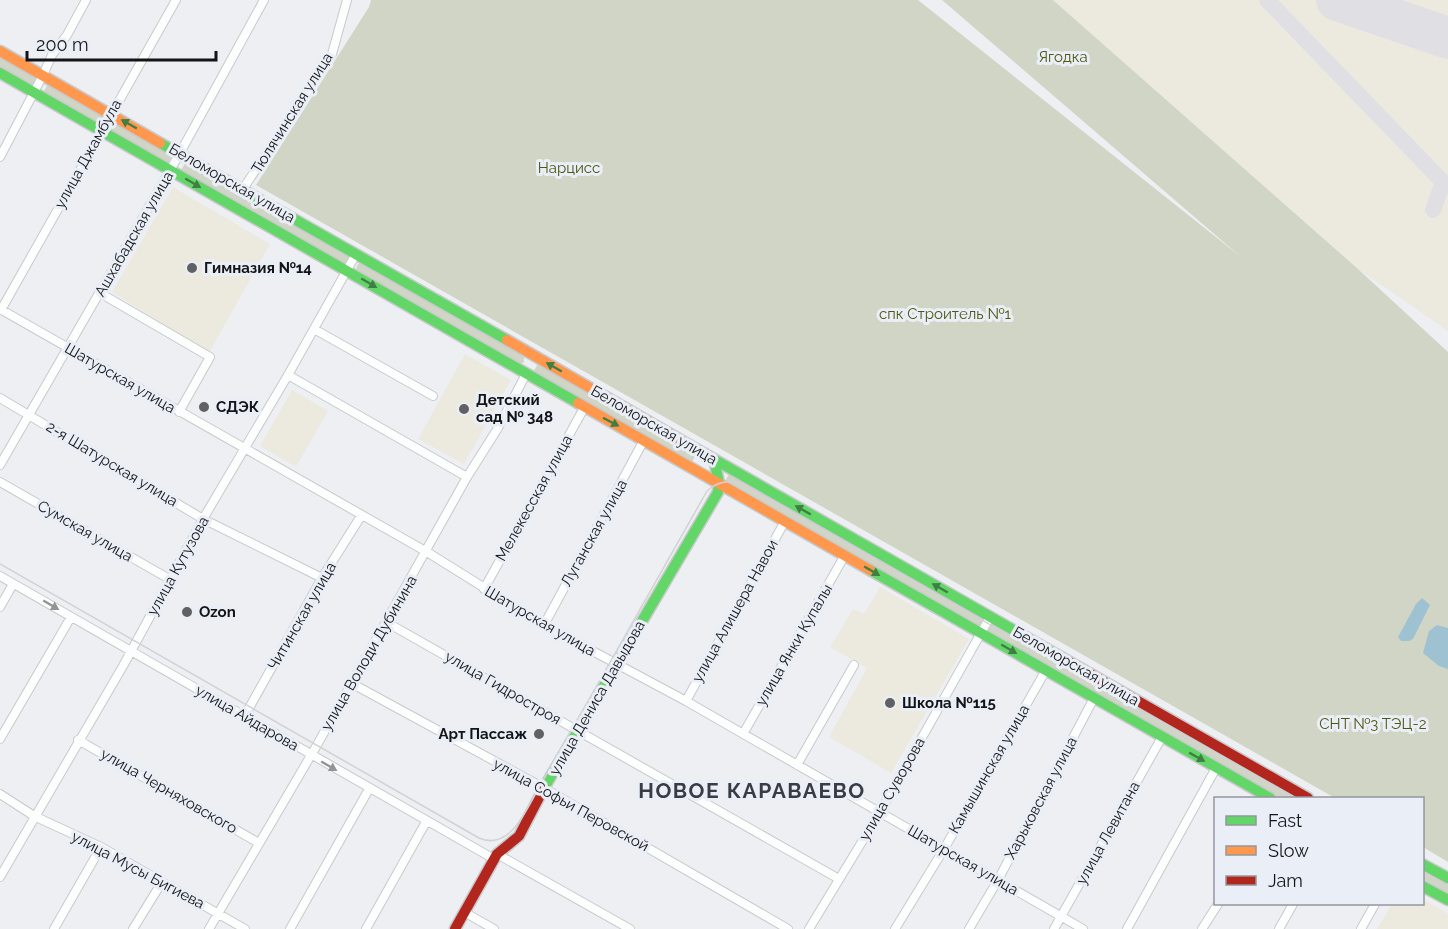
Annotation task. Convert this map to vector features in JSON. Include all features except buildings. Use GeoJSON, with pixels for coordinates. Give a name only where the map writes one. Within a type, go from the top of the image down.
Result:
{"type":"FeatureCollection","features":[{"type":"Feature","properties":{"kind":"main road","name":"Беломорская улица"},"geometry":{"type":"LineString","coordinates":[[0,51],[1306,797]]}},
{"type":"Feature","properties":{"kind":"main road","name":"Беломорская улица"},"geometry":{"type":"LineString","coordinates":[[0,73],[1268,797]]}},
{"type":"Feature","properties":{"kind":"main road"},"geometry":{"type":"LineString","coordinates":[[526,374],[535,357]]}},
{"type":"Feature","properties":{"kind":"main road"},"geometry":{"type":"LineString","coordinates":[[714,459],[719,483]]}},
{"type":"Feature","properties":{"kind":"main road","name":"улица Дениса Давыдова"},"geometry":{"type":"LineString","coordinates":[[455,929],[496,857],[519,836],[577,730],[718,492],[719,483]]}},
{"type":"Feature","properties":{"kind":"main road"},"geometry":{"type":"LineString","coordinates":[[1424,865],[1448,878]]}},
{"type":"Feature","properties":{"kind":"main road"},"geometry":{"type":"LineString","coordinates":[[1424,887],[1448,900]]}},
{"type":"Feature","properties":{"kind":"street"},"geometry":{"type":"LineString","coordinates":[[1,154],[44,75],[52,55],[67,35],[86,0]]}},
{"type":"Feature","properties":{"kind":"street","name":"улица Джамбула"},"geometry":{"type":"LineString","coordinates":[[1,309],[176,0]]}},
{"type":"Feature","properties":{"kind":"street","name":"Тюлячинская улица"},"geometry":{"type":"LineString","coordinates":[[243,189],[332,54],[347,0]]}},
{"type":"Feature","properties":{"kind":"street","name":"Ашхабадская улица"},"geometry":{"type":"LineString","coordinates":[[0,465],[180,153],[262,1]]}},
{"type":"Feature","properties":{"kind":"street","name":"улица Кутузова"},"geometry":{"type":"LineString","coordinates":[[0,876],[356,254]]}},
{"type":"Feature","properties":{"kind":"street"},"geometry":{"type":"LineString","coordinates":[[99,293],[210,357],[179,412]]}},
{"type":"Feature","properties":{"kind":"street","name":"Шатурская улица"},"geometry":{"type":"LineString","coordinates":[[1,309],[426,552],[544,625],[686,701],[1083,929]]}},
{"type":"Feature","properties":{"kind":"street"},"geometry":{"type":"LineString","coordinates":[[314,330],[433,396]]}},
{"type":"Feature","properties":{"kind":"street","name":"улица Володи Дубинина"},"geometry":{"type":"LineString","coordinates":[[209,929],[467,477],[498,428],[526,374]]}},
{"type":"Feature","properties":{"kind":"street"},"geometry":{"type":"LineString","coordinates":[[288,375],[467,477]]}},
{"type":"Feature","properties":{"kind":"street","name":"2-я Шатурская улица"},"geometry":{"type":"LineString","coordinates":[[0,398],[203,519],[322,578]]}},
{"type":"Feature","properties":{"kind":"street","name":"Мелекесская улица"},"geometry":{"type":"LineString","coordinates":[[484,589],[584,408]]}},
{"type":"Feature","properties":{"kind":"street","name":"Луганская улица"},"geometry":{"type":"LineString","coordinates":[[544,625],[644,440]]}},
{"type":"Feature","properties":{"kind":"street","name":"Сумская улица"},"geometry":{"type":"LineString","coordinates":[[0,482],[171,580]]}},
{"type":"Feature","properties":{"kind":"street","name":"Читинская улица"},"geometry":{"type":"LineString","coordinates":[[244,717],[322,578],[361,516]]}},
{"type":"Feature","properties":{"kind":"street","name":"улица Алишера Навои"},"geometry":{"type":"LineString","coordinates":[[686,701],[785,521]]}},
{"type":"Feature","properties":{"kind":"street","name":"улица Янки Купалы"},"geometry":{"type":"LineString","coordinates":[[743,734],[845,555]]}},
{"type":"Feature","properties":{"kind":"street","name":"улица Айдарова"},"geometry":{"type":"LineString","coordinates":[[0,576],[426,822],[630,929]]}},
{"type":"Feature","properties":{"kind":"street"},"geometry":{"type":"LineString","coordinates":[[0,607],[13,584]]}},
{"type":"Feature","properties":{"kind":"street"},"geometry":{"type":"LineString","coordinates":[[0,739],[70,617]]}},
{"type":"Feature","properties":{"kind":"street","name":"улица Суворова"},"geometry":{"type":"LineString","coordinates":[[809,929],[880,812],[990,617]]}},
{"type":"Feature","properties":{"kind":"street","name":"улица Гидростроя"},"geometry":{"type":"LineString","coordinates":[[386,622],[839,879]]}},
{"type":"Feature","properties":{"kind":"street"},"geometry":{"type":"LineString","coordinates":[[797,765],[854,665]]}},
{"type":"Feature","properties":{"kind":"street","name":"Камышинская улица"},"geometry":{"type":"LineString","coordinates":[[895,929],[944,849],[1046,670]]}},
{"type":"Feature","properties":{"kind":"street","name":"улица Софьи Перовской"},"geometry":{"type":"LineString","coordinates":[[351,683],[544,788],[788,929]]}},
{"type":"Feature","properties":{"kind":"street","name":"Харьковская улица"},"geometry":{"type":"LineString","coordinates":[[969,929],[998,880],[1094,698]]}},
{"type":"Feature","properties":{"kind":"street","name":"улица Левитана"},"geometry":{"type":"LineString","coordinates":[[1054,929],[1162,736]]}},
{"type":"Feature","properties":{"kind":"street","name":"улица Черняховского"},"geometry":{"type":"LineString","coordinates":[[78,740],[259,843]]}},
{"type":"Feature","properties":{"kind":"street"},"geometry":{"type":"LineString","coordinates":[[1127,929],[1216,768]]}},
{"type":"Feature","properties":{"kind":"street"},"geometry":{"type":"LineString","coordinates":[[290,929],[369,789]]}},
{"type":"Feature","properties":{"kind":"street","name":"улица Мусы Бигиева"},"geometry":{"type":"LineString","coordinates":[[0,794],[34,816],[101,847],[245,929]]}},
{"type":"Feature","properties":{"kind":"street"},"geometry":{"type":"LineString","coordinates":[[366,929],[426,822]]}},
{"type":"Feature","properties":{"kind":"street"},"geometry":{"type":"LineString","coordinates":[[54,929],[101,847]]}},
{"type":"Feature","properties":{"kind":"street"},"geometry":{"type":"LineString","coordinates":[[133,929],[162,882]]}},
{"type":"Feature","properties":{"kind":"street"},"geometry":{"type":"LineString","coordinates":[[1202,929],[1217,905]]}},
{"type":"Feature","properties":{"kind":"street"},"geometry":{"type":"LineString","coordinates":[[1279,929],[1292,905]]}},
{"type":"Feature","properties":{"kind":"street"},"geometry":{"type":"LineString","coordinates":[[1360,929],[1374,905]]}},
{"type":"Feature","properties":{"kind":"street"},"geometry":{"type":"LineString","coordinates":[[464,912],[494,929]]}},
{"type":"Feature","properties":{"kind":"shaded area"},"geometry":{"type":"Polygon","coordinates":[[[1053,0],[1448,0],[1448,331],[1358,269],[1053,0]]]}},
{"type":"Feature","properties":{"kind":"shaded area","name":"Гимназия №14"},"geometry":{"type":"Polygon","coordinates":[[[173,187],[270,244],[209,353],[112,292],[173,187]]]}},
{"type":"Feature","properties":{"kind":"shaded area","name":"Детский сад № 348"},"geometry":{"type":"Polygon","coordinates":[[[465,354],[511,380],[464,464],[418,439],[465,354]]]}},
{"type":"Feature","properties":{"kind":"shaded area"},"geometry":{"type":"Polygon","coordinates":[[[292,390],[328,411],[296,467],[260,446],[292,390]]]}},
{"type":"Feature","properties":{"kind":"shaded area","name":"Школа №115"},"geometry":{"type":"Polygon","coordinates":[[[880,587],[969,639],[891,773],[829,737],[867,668],[830,647],[853,609],[864,614],[880,587]]]}},
{"type":"Feature","properties":{"kind":"shaded area"},"geometry":{"type":"Polygon","coordinates":[[[1424,900],[1448,914],[1448,929],[1377,929],[1391,905],[1424,905],[1424,900]]]}},
{"type":"Feature","properties":{"kind":"green space"},"geometry":{"type":"Polygon","coordinates":[[[371,0],[918,0],[1241,257],[942,0],[1053,0],[1358,269],[1448,352],[1448,862],[1424,848],[1424,797],[1333,797],[256,185],[369,7],[371,0]]]}},
{"type":"Feature","properties":{"kind":"green space"},"geometry":{"type":"Polygon","coordinates":[[[0,56],[37,78],[32,87],[0,68],[0,56]]]}},
{"type":"Feature","properties":{"kind":"green space"},"geometry":{"type":"Polygon","coordinates":[[[48,84],[105,117],[100,126],[43,93],[48,84]]]}},
{"type":"Feature","properties":{"kind":"green space"},"geometry":{"type":"Polygon","coordinates":[[[115,122],[173,155],[168,164],[110,131],[115,122]]]}},
{"type":"Feature","properties":{"kind":"green space"},"geometry":{"type":"Polygon","coordinates":[[[186,162],[349,254],[350,261],[343,264],[180,172],[186,162]]]}},
{"type":"Feature","properties":{"kind":"green space"},"geometry":{"type":"Polygon","coordinates":[[[362,262],[524,356],[524,362],[519,365],[356,271],[357,265],[362,262]]]}},
{"type":"Feature","properties":{"kind":"green space"},"geometry":{"type":"Polygon","coordinates":[[[538,364],[697,453],[692,462],[533,372],[538,364]]]}},
{"type":"Feature","properties":{"kind":"green space"},"geometry":{"type":"Polygon","coordinates":[[[731,471],[986,619],[980,629],[725,481],[731,471]]]}},
{"type":"Feature","properties":{"kind":"green space"},"geometry":{"type":"Polygon","coordinates":[[[993,621],[1298,797],[1273,797],[986,633],[993,621]]]}},
{"type":"Feature","properties":{"kind":"green space"},"geometry":{"type":"Polygon","coordinates":[[[1424,870],[1448,883],[1448,898],[1424,884],[1424,870]]]}},
{"type":"Feature","properties":{"kind":"water"},"geometry":{"type":"Polygon","coordinates":[[[1422,598],[1430,605],[1413,639],[1401,641],[1398,637],[1416,604],[1422,598]]]}},
{"type":"Feature","properties":{"kind":"water"},"geometry":{"type":"Polygon","coordinates":[[[1437,625],[1448,628],[1448,669],[1439,666],[1423,653],[1429,631],[1437,625]]]}},
{"type":"Feature","properties":{"kind":"taxiway"},"geometry":{"type":"LineString","coordinates":[[1267,0],[1443,182],[1433,210]]}},
{"type":"Feature","properties":{"kind":"runway"},"geometry":{"type":"LineString","coordinates":[[1337,0],[1448,38]]}},
{"type":"Feature","properties":{"kind":"tram line"},"geometry":{"type":"LineString","coordinates":[[0,564],[479,838],[490,841],[500,839],[517,825],[707,491],[722,482],[741,483],[1293,797]]}},
{"type":"Feature","properties":{"kind":"tram line"},"geometry":{"type":"LineString","coordinates":[[1424,872],[1448,886]]}},
{"type":"Feature","properties":{"kind":"traffic: fast"},"geometry":{"type":"LineString","coordinates":[[0,73],[578,403]]}},
{"type":"Feature","properties":{"kind":"traffic: fast"},"geometry":{"type":"LineString","coordinates":[[160,143],[507,340]]}},
{"type":"Feature","properties":{"kind":"traffic: fast"},"geometry":{"type":"LineString","coordinates":[[696,449],[1066,660]]}},
{"type":"Feature","properties":{"kind":"traffic: fast"},"geometry":{"type":"LineString","coordinates":[[544,788],[718,492],[719,483],[714,459]]}},
{"type":"Feature","properties":{"kind":"traffic: fast"},"geometry":{"type":"LineString","coordinates":[[870,570],[1268,797]]}},
{"type":"Feature","properties":{"kind":"traffic: fast"},"geometry":{"type":"LineString","coordinates":[[1424,865],[1448,878]]}},
{"type":"Feature","properties":{"kind":"traffic: fast"},"geometry":{"type":"LineString","coordinates":[[1424,887],[1448,900]]}},
{"type":"Feature","properties":{"kind":"traffic: slow"},"geometry":{"type":"LineString","coordinates":[[0,51],[160,143]]}},
{"type":"Feature","properties":{"kind":"traffic: slow"},"geometry":{"type":"LineString","coordinates":[[507,340],[696,449]]}},
{"type":"Feature","properties":{"kind":"traffic: slow"},"geometry":{"type":"LineString","coordinates":[[578,403],[870,570]]}},
{"type":"Feature","properties":{"kind":"traffic: jam"},"geometry":{"type":"LineString","coordinates":[[1066,660],[1306,797]]}},
{"type":"Feature","properties":{"kind":"traffic: jam"},"geometry":{"type":"LineString","coordinates":[[455,929],[497,854],[519,836],[544,788]]}},
{"type":"Feature","properties":{"kind":"place","name":"Гимназия №14"},"geometry":{"type":"Point","coordinates":[192,268]}},
{"type":"Feature","properties":{"kind":"place","name":"СДЭК"},"geometry":{"type":"Point","coordinates":[204,407]}},
{"type":"Feature","properties":{"kind":"place","name":"Детский сад № 348"},"geometry":{"type":"Point","coordinates":[464,409]}},
{"type":"Feature","properties":{"kind":"place","name":"Ozon"},"geometry":{"type":"Point","coordinates":[187,612]}},
{"type":"Feature","properties":{"kind":"place","name":"Школа №115"},"geometry":{"type":"Point","coordinates":[890,703]}},
{"type":"Feature","properties":{"kind":"place","name":"Арт Пассаж"},"geometry":{"type":"Point","coordinates":[539,734]}},
{"type":"Feature","properties":{"kind":"district","name":"НОВОЕ КАРАВАЕВО"},"geometry":{"type":"Point","coordinates":[752,791]}},
{"type":"Feature","properties":{"kind":"park label","name":"Ягодка"},"geometry":{"type":"Point","coordinates":[1063,57]}},
{"type":"Feature","properties":{"kind":"park label","name":"Нарцисс"},"geometry":{"type":"Point","coordinates":[569,168]}},
{"type":"Feature","properties":{"kind":"park label","name":"спк Строитель №1"},"geometry":{"type":"Point","coordinates":[945,314]}},
{"type":"Feature","properties":{"kind":"park label","name":"СНТ №3 ТЭЦ-2"},"geometry":{"type":"Point","coordinates":[1373,724]}}]}
